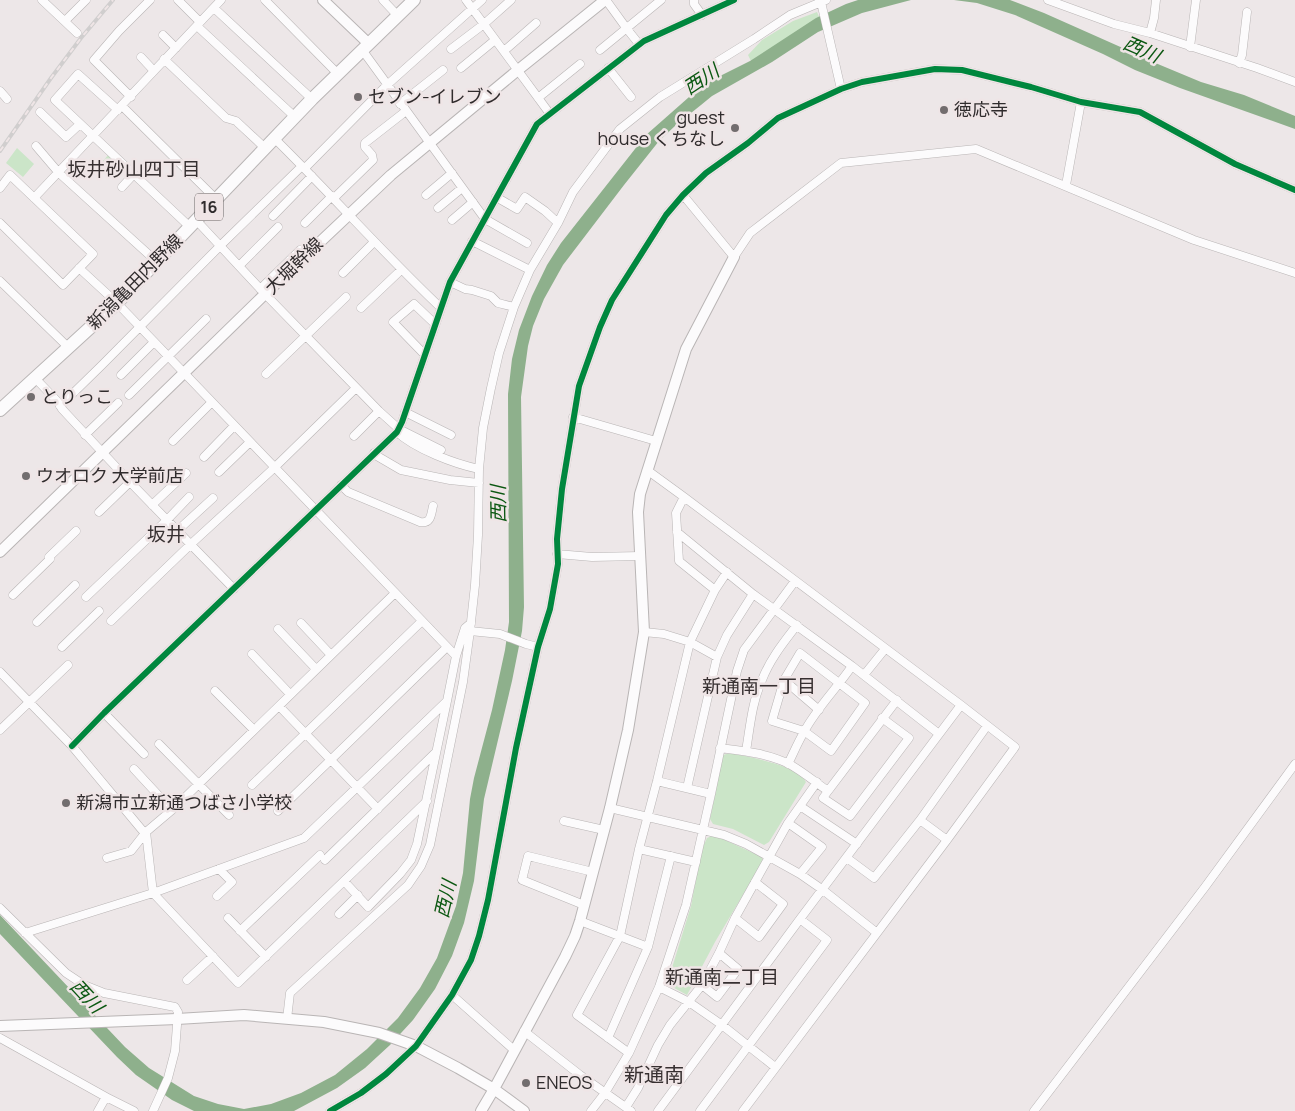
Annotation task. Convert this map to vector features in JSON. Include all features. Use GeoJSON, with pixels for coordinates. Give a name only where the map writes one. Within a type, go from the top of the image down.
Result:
{"type":"FeatureCollection","features":[{"type":"Feature","properties":{"kind":"main road","name":"新潟亀田内野線"},"geometry":{"type":"LineString","coordinates":[[0,410],[117,303],[312,99],[414,0]]}},
{"type":"Feature","properties":{"kind":"street"},"geometry":{"type":"LineString","coordinates":[[42,0],[77,33]]}},
{"type":"Feature","properties":{"kind":"street"},"geometry":{"type":"LineString","coordinates":[[65,21],[86,0]]}},
{"type":"Feature","properties":{"kind":"street"},"geometry":{"type":"LineString","coordinates":[[131,96],[94,60],[119,31],[150,0]]}},
{"type":"Feature","properties":{"kind":"street"},"geometry":{"type":"LineString","coordinates":[[178,0],[198,24],[295,117]]}},
{"type":"Feature","properties":{"kind":"street"},"geometry":{"type":"LineString","coordinates":[[34,198],[221,0]]}},
{"type":"Feature","properties":{"kind":"street"},"geometry":{"type":"LineString","coordinates":[[266,0],[338,74]]}},
{"type":"Feature","properties":{"kind":"street"},"geometry":{"type":"LineString","coordinates":[[323,0],[366,48],[387,86],[485,219],[527,242]]}},
{"type":"Feature","properties":{"kind":"street"},"geometry":{"type":"LineString","coordinates":[[383,0],[398,16]]}},
{"type":"Feature","properties":{"kind":"street"},"geometry":{"type":"LineString","coordinates":[[466,0],[550,114]]}},
{"type":"Feature","properties":{"kind":"street"},"geometry":{"type":"LineString","coordinates":[[60,406],[387,86],[482,0]]}},
{"type":"Feature","properties":{"kind":"street"},"geometry":{"type":"LineString","coordinates":[[451,49],[484,24],[511,0]]}},
{"type":"Feature","properties":{"kind":"street"},"geometry":{"type":"LineString","coordinates":[[606,0],[639,44]]}},
{"type":"Feature","properties":{"kind":"street","name":"大堀幹線"},"geometry":{"type":"LineString","coordinates":[[0,552],[184,374],[263,291],[429,142],[606,0]]}},
{"type":"Feature","properties":{"kind":"street"},"geometry":{"type":"LineString","coordinates":[[600,50],[661,0]]}},
{"type":"Feature","properties":{"kind":"street"},"geometry":{"type":"LineString","coordinates":[[694,0],[694,4],[702,14]]}},
{"type":"Feature","properties":{"kind":"street"},"geometry":{"type":"LineString","coordinates":[[72,746],[398,431],[450,282],[537,124],[639,44],[734,0]]}},
{"type":"Feature","properties":{"kind":"street"},"geometry":{"type":"LineString","coordinates":[[1048,0],[1114,24],[1150,33],[1295,82]]}},
{"type":"Feature","properties":{"kind":"street"},"geometry":{"type":"LineString","coordinates":[[1150,33],[1156,0]]}},
{"type":"Feature","properties":{"kind":"street"},"geometry":{"type":"LineString","coordinates":[[1190,47],[1196,0]]}},
{"type":"Feature","properties":{"kind":"street"},"geometry":{"type":"LineString","coordinates":[[287,1019],[290,993],[408,885],[421,866],[430,845],[463,682],[470,632],[478,535],[483,428],[491,388],[499,353],[514,307],[530,270],[558,223],[573,192],[620,129],[660,97],[790,15],[822,1],[841,89]]}},
{"type":"Feature","properties":{"kind":"street"},"geometry":{"type":"LineString","coordinates":[[214,8],[312,99]]}},
{"type":"Feature","properties":{"kind":"street"},"geometry":{"type":"LineString","coordinates":[[1239,62],[1242,55],[1248,12]]}},
{"type":"Feature","properties":{"kind":"street"},"geometry":{"type":"LineString","coordinates":[[504,51],[536,23]]}},
{"type":"Feature","properties":{"kind":"street"},"geometry":{"type":"LineString","coordinates":[[163,35],[176,48]]}},
{"type":"Feature","properties":{"kind":"street"},"geometry":{"type":"LineString","coordinates":[[461,68],[495,40]]}},
{"type":"Feature","properties":{"kind":"street"},"geometry":{"type":"LineString","coordinates":[[141,57],[154,71]]}},
{"type":"Feature","properties":{"kind":"street"},"geometry":{"type":"LineString","coordinates":[[164,59],[226,118],[236,121],[265,148]]}},
{"type":"Feature","properties":{"kind":"street"},"geometry":{"type":"LineString","coordinates":[[538,98],[580,64]]}},
{"type":"Feature","properties":{"kind":"street"},"geometry":{"type":"LineString","coordinates":[[608,68],[631,97]]}},
{"type":"Feature","properties":{"kind":"street"},"geometry":{"type":"LineString","coordinates":[[330,1111],[361,1093],[386,1074],[416,1046],[452,995],[471,960],[486,909],[516,748],[538,647],[550,609],[558,564],[557,539],[562,489],[578,386],[612,300],[666,215],[706,173],[748,143],[778,118],[841,89],[862,82],[935,69],[962,70],[1031,87],[1081,102],[1140,112],[1235,164],[1295,190]]}},
{"type":"Feature","properties":{"kind":"street"},"geometry":{"type":"LineString","coordinates":[[400,104],[443,70]]}},
{"type":"Feature","properties":{"kind":"street"},"geometry":{"type":"LineString","coordinates":[[216,199],[120,108],[78,74],[55,100],[134,174],[221,247],[405,439],[452,462],[480,469]]}},
{"type":"Feature","properties":{"kind":"street"},"geometry":{"type":"LineString","coordinates":[[0,91],[7,98]]}},
{"type":"Feature","properties":{"kind":"street"},"geometry":{"type":"LineString","coordinates":[[1066,186],[1081,102]]}},
{"type":"Feature","properties":{"kind":"street"},"geometry":{"type":"LineString","coordinates":[[305,223],[373,160],[365,147],[365,143],[406,111]]}},
{"type":"Feature","properties":{"kind":"street"},"geometry":{"type":"LineString","coordinates":[[40,112],[66,137],[80,124]]}},
{"type":"Feature","properties":{"kind":"street"},"geometry":{"type":"LineString","coordinates":[[274,138],[333,197],[401,270],[440,307]]}},
{"type":"Feature","properties":{"kind":"street"},"geometry":{"type":"LineString","coordinates":[[36,146],[59,173],[156,262]]}},
{"type":"Feature","properties":{"kind":"street"},"geometry":{"type":"LineString","coordinates":[[481,1111],[568,950],[580,921],[610,808],[628,730],[644,632],[638,512],[640,494],[686,349],[734,257],[750,233],[841,163],[976,149],[1194,240],[1295,273]]}},
{"type":"Feature","properties":{"kind":"street"},"geometry":{"type":"LineString","coordinates":[[426,195],[452,173]]}},
{"type":"Feature","properties":{"kind":"street"},"geometry":{"type":"LineString","coordinates":[[122,188],[134,174]]}},
{"type":"Feature","properties":{"kind":"street"},"geometry":{"type":"LineString","coordinates":[[0,188],[10,175],[93,254],[63,285],[0,223]]}},
{"type":"Feature","properties":{"kind":"street"},"geometry":{"type":"LineString","coordinates":[[273,216],[312,176]]}},
{"type":"Feature","properties":{"kind":"street"},"geometry":{"type":"LineString","coordinates":[[438,208],[462,188]]}},
{"type":"Feature","properties":{"kind":"street"},"geometry":{"type":"LineString","coordinates":[[683,195],[734,257]]}},
{"type":"Feature","properties":{"kind":"street"},"geometry":{"type":"LineString","coordinates":[[496,197],[517,210],[525,196],[546,211],[558,223]]}},
{"type":"Feature","properties":{"kind":"street"},"geometry":{"type":"LineString","coordinates":[[452,220],[473,202]]}},
{"type":"Feature","properties":{"kind":"street"},"geometry":{"type":"LineString","coordinates":[[239,266],[278,227]]}},
{"type":"Feature","properties":{"kind":"street"},"geometry":{"type":"LineString","coordinates":[[472,241],[530,270]]}},
{"type":"Feature","properties":{"kind":"street"},"geometry":{"type":"LineString","coordinates":[[343,273],[374,242]]}},
{"type":"Feature","properties":{"kind":"street"},"geometry":{"type":"LineString","coordinates":[[263,291],[300,250]]}},
{"type":"Feature","properties":{"kind":"street"},"geometry":{"type":"LineString","coordinates":[[79,268],[117,303],[456,656]]}},
{"type":"Feature","properties":{"kind":"street"},"geometry":{"type":"LineString","coordinates":[[360,308],[401,270]]}},
{"type":"Feature","properties":{"kind":"street"},"geometry":{"type":"LineString","coordinates":[[0,281],[68,347]]}},
{"type":"Feature","properties":{"kind":"street"},"geometry":{"type":"LineString","coordinates":[[450,282],[465,289],[491,296],[498,303],[514,307]]}},
{"type":"Feature","properties":{"kind":"street"},"geometry":{"type":"LineString","coordinates":[[266,374],[346,297]]}},
{"type":"Feature","properties":{"kind":"street"},"geometry":{"type":"LineString","coordinates":[[424,354],[392,322],[414,304],[434,324]]}},
{"type":"Feature","properties":{"kind":"street"},"geometry":{"type":"LineString","coordinates":[[129,395],[206,320]]}},
{"type":"Feature","properties":{"kind":"street"},"geometry":{"type":"LineString","coordinates":[[121,375],[154,342]]}},
{"type":"Feature","properties":{"kind":"street"},"geometry":{"type":"LineString","coordinates":[[35,378],[130,482],[234,589]]}},
{"type":"Feature","properties":{"kind":"street"},"geometry":{"type":"LineString","coordinates":[[111,621],[356,388]]}},
{"type":"Feature","properties":{"kind":"street"},"geometry":{"type":"LineString","coordinates":[[173,441],[212,402]]}},
{"type":"Feature","properties":{"kind":"street"},"geometry":{"type":"LineString","coordinates":[[85,434],[118,403]]}},
{"type":"Feature","properties":{"kind":"street"},"geometry":{"type":"LineString","coordinates":[[354,436],[379,412]]}},
{"type":"Feature","properties":{"kind":"street"},"geometry":{"type":"LineString","coordinates":[[405,412],[451,435]]}},
{"type":"Feature","properties":{"kind":"street"},"geometry":{"type":"LineString","coordinates":[[573,417],[656,441]]}},
{"type":"Feature","properties":{"kind":"street"},"geometry":{"type":"LineString","coordinates":[[204,457],[234,426]]}},
{"type":"Feature","properties":{"kind":"street"},"geometry":{"type":"LineString","coordinates":[[398,431],[441,450]]}},
{"type":"Feature","properties":{"kind":"street"},"geometry":{"type":"LineString","coordinates":[[219,472],[250,442]]}},
{"type":"Feature","properties":{"kind":"street"},"geometry":{"type":"LineString","coordinates":[[374,453],[401,470],[450,480],[479,483]]}},
{"type":"Feature","properties":{"kind":"street"},"geometry":{"type":"LineString","coordinates":[[647,470],[962,705],[1015,747],[743,1111]]}},
{"type":"Feature","properties":{"kind":"street"},"geometry":{"type":"LineString","coordinates":[[152,505],[186,473]]}},
{"type":"Feature","properties":{"kind":"street"},"geometry":{"type":"LineString","coordinates":[[99,512],[130,482]]}},
{"type":"Feature","properties":{"kind":"street"},"geometry":{"type":"LineString","coordinates":[[341,485],[348,492],[424,523],[430,519],[432,506]]}},
{"type":"Feature","properties":{"kind":"street"},"geometry":{"type":"LineString","coordinates":[[86,597],[189,497]]}},
{"type":"Feature","properties":{"kind":"street"},"geometry":{"type":"LineString","coordinates":[[684,497],[676,513],[679,561],[715,590]]}},
{"type":"Feature","properties":{"kind":"street"},"geometry":{"type":"LineString","coordinates":[[177,530],[213,498]]}},
{"type":"Feature","properties":{"kind":"street"},"geometry":{"type":"LineString","coordinates":[[13,595],[76,531]]}},
{"type":"Feature","properties":{"kind":"street"},"geometry":{"type":"LineString","coordinates":[[677,532],[753,594],[864,675],[939,734]]}},
{"type":"Feature","properties":{"kind":"street"},"geometry":{"type":"LineString","coordinates":[[558,554],[640,556]]}},
{"type":"Feature","properties":{"kind":"street"},"geometry":{"type":"LineString","coordinates":[[629,1054],[577,1015],[620,936],[639,849],[690,642],[715,590],[726,572]]}},
{"type":"Feature","properties":{"kind":"street"},"geometry":{"type":"LineString","coordinates":[[591,1111],[605,1093],[629,1054],[659,987],[686,905],[737,671],[744,650],[796,581]]}},
{"type":"Feature","properties":{"kind":"street"},"geometry":{"type":"LineString","coordinates":[[37,622],[75,585]]}},
{"type":"Feature","properties":{"kind":"street"},"geometry":{"type":"LineString","coordinates":[[107,858],[131,851],[146,832],[172,810],[395,593]]}},
{"type":"Feature","properties":{"kind":"street"},"geometry":{"type":"LineString","coordinates":[[687,788],[717,658],[727,635],[753,594]]}},
{"type":"Feature","properties":{"kind":"street"},"geometry":{"type":"LineString","coordinates":[[62,647],[100,611]]}},
{"type":"Feature","properties":{"kind":"street"},"geometry":{"type":"LineString","coordinates":[[252,785],[422,621]]}},
{"type":"Feature","properties":{"kind":"street"},"geometry":{"type":"LineString","coordinates":[[301,623],[331,655]]}},
{"type":"Feature","properties":{"kind":"street"},"geometry":{"type":"LineString","coordinates":[[344,881],[368,906],[400,874],[411,860],[417,844],[427,800],[456,656],[465,628],[471,623]]}},
{"type":"Feature","properties":{"kind":"street"},"geometry":{"type":"LineString","coordinates":[[746,751],[752,709],[761,680],[777,651],[797,625]]}},
{"type":"Feature","properties":{"kind":"street"},"geometry":{"type":"LineString","coordinates":[[278,630],[316,669]]}},
{"type":"Feature","properties":{"kind":"street"},"geometry":{"type":"LineString","coordinates":[[470,632],[500,634],[538,647]]}},
{"type":"Feature","properties":{"kind":"street"},"geometry":{"type":"LineString","coordinates":[[644,632],[664,634],[690,642],[717,658]]}},
{"type":"Feature","properties":{"kind":"street"},"geometry":{"type":"LineString","coordinates":[[278,811],[447,647]]}},
{"type":"Feature","properties":{"kind":"street"},"geometry":{"type":"LineString","coordinates":[[864,675],[885,649]]}},
{"type":"Feature","properties":{"kind":"street"},"geometry":{"type":"LineString","coordinates":[[800,653],[865,703],[831,751],[804,731],[772,721],[784,680],[800,653]]}},
{"type":"Feature","properties":{"kind":"street"},"geometry":{"type":"LineString","coordinates":[[252,654],[290,694]]}},
{"type":"Feature","properties":{"kind":"street"},"geometry":{"type":"LineString","coordinates":[[0,730],[68,665]]}},
{"type":"Feature","properties":{"kind":"street"},"geometry":{"type":"LineString","coordinates":[[788,764],[804,731],[852,666]]}},
{"type":"Feature","properties":{"kind":"street"},"geometry":{"type":"LineString","coordinates":[[0,672],[72,746],[146,832],[153,893],[238,983],[427,800]]}},
{"type":"Feature","properties":{"kind":"street"},"geometry":{"type":"LineString","coordinates":[[784,680],[819,710]]}},
{"type":"Feature","properties":{"kind":"street"},"geometry":{"type":"LineString","coordinates":[[215,691],[254,730]]}},
{"type":"Feature","properties":{"kind":"street"},"geometry":{"type":"LineString","coordinates":[[882,718],[909,738],[850,816],[824,798],[882,718],[897,700]]}},
{"type":"Feature","properties":{"kind":"street"},"geometry":{"type":"LineString","coordinates":[[26,933],[153,893],[304,838],[447,701]]}},
{"type":"Feature","properties":{"kind":"street"},"geometry":{"type":"LineString","coordinates":[[658,1111],[962,705]]}},
{"type":"Feature","properties":{"kind":"street"},"geometry":{"type":"LineString","coordinates":[[279,706],[378,808]]}},
{"type":"Feature","properties":{"kind":"street"},"geometry":{"type":"LineString","coordinates":[[104,713],[144,754]]}},
{"type":"Feature","properties":{"kind":"street"},"geometry":{"type":"LineString","coordinates":[[847,858],[874,878],[920,820],[987,726]]}},
{"type":"Feature","properties":{"kind":"street"},"geometry":{"type":"LineString","coordinates":[[159,744],[229,815]]}},
{"type":"Feature","properties":{"kind":"street"},"geometry":{"type":"LineString","coordinates":[[720,748],[768,756],[788,764],[828,791]]}},
{"type":"Feature","properties":{"kind":"street"},"geometry":{"type":"LineString","coordinates":[[240,931],[378,808],[436,752]]}},
{"type":"Feature","properties":{"kind":"street"},"geometry":{"type":"LineString","coordinates":[[1034,1111],[1205,887],[1295,764]]}},
{"type":"Feature","properties":{"kind":"street"},"geometry":{"type":"LineString","coordinates":[[134,769],[172,810]]}},
{"type":"Feature","properties":{"kind":"street"},"geometry":{"type":"LineString","coordinates":[[657,781],[711,794]]}},
{"type":"Feature","properties":{"kind":"street"},"geometry":{"type":"LineString","coordinates":[[524,1032],[580,1076],[628,1109],[658,1045],[670,1025],[702,985],[735,918],[788,823],[816,782]]}},
{"type":"Feature","properties":{"kind":"street"},"geometry":{"type":"LineString","coordinates":[[800,806],[857,844]]}},
{"type":"Feature","properties":{"kind":"street"},"geometry":{"type":"LineString","coordinates":[[610,808],[702,830],[746,844],[800,874],[877,933]]}},
{"type":"Feature","properties":{"kind":"street"},"geometry":{"type":"LineString","coordinates":[[920,820],[947,840]]}},
{"type":"Feature","properties":{"kind":"street"},"geometry":{"type":"LineString","coordinates":[[564,821],[604,830]]}},
{"type":"Feature","properties":{"kind":"street"},"geometry":{"type":"LineString","coordinates":[[788,823],[822,847],[800,874]]}},
{"type":"Feature","properties":{"kind":"street"},"geometry":{"type":"LineString","coordinates":[[639,849],[696,862]]}},
{"type":"Feature","properties":{"kind":"street"},"geometry":{"type":"LineString","coordinates":[[584,905],[522,880],[528,856],[593,872]]}},
{"type":"Feature","properties":{"kind":"street"},"geometry":{"type":"LineString","coordinates":[[608,1038],[648,946],[671,856]]}},
{"type":"Feature","properties":{"kind":"street"},"geometry":{"type":"LineString","coordinates":[[217,896],[232,882],[219,869]]}},
{"type":"Feature","properties":{"kind":"street"},"geometry":{"type":"LineString","coordinates":[[735,918],[758,937],[783,904],[755,882]]}},
{"type":"Feature","properties":{"kind":"street"},"geometry":{"type":"LineString","coordinates":[[340,914],[358,895]]}},
{"type":"Feature","properties":{"kind":"street"},"geometry":{"type":"LineString","coordinates":[[0,908],[66,973],[84,985],[104,993],[175,1007],[178,1012],[175,1051],[168,1078],[153,1111]]}},
{"type":"Feature","properties":{"kind":"street"},"geometry":{"type":"LineString","coordinates":[[228,918],[266,957]]}},
{"type":"Feature","properties":{"kind":"street"},"geometry":{"type":"LineString","coordinates":[[700,1111],[827,940],[800,919]]}},
{"type":"Feature","properties":{"kind":"street"},"geometry":{"type":"LineString","coordinates":[[580,921],[648,946]]}},
{"type":"Feature","properties":{"kind":"street"},"geometry":{"type":"LineString","coordinates":[[702,985],[717,997],[738,969],[719,953]]}},
{"type":"Feature","properties":{"kind":"street"},"geometry":{"type":"LineString","coordinates":[[187,980],[212,956]]}},
{"type":"Feature","properties":{"kind":"street"},"geometry":{"type":"LineString","coordinates":[[659,987],[688,1002],[722,1025],[775,1067]]}},
{"type":"Feature","properties":{"kind":"street"},"geometry":{"type":"LineString","coordinates":[[452,995],[514,1050]]}},
{"type":"Feature","properties":{"kind":"street"},"geometry":{"type":"LineString","coordinates":[[1,1028],[244,1015],[324,1022],[379,1033],[416,1046],[494,1089],[524,1111]]}},
{"type":"Feature","properties":{"kind":"street"},"geometry":{"type":"LineString","coordinates":[[0,1038],[134,1111]]}},
{"type":"Feature","properties":{"kind":"street"},"geometry":{"type":"LineString","coordinates":[[98,1111],[106,1097]]}},
{"type":"Feature","properties":{"kind":"shaded area"},"geometry":{"type":"Polygon","coordinates":[[[858,0],[911,0],[862,13],[818,32],[772,62],[712,96],[676,125],[659,141],[563,265],[544,299],[533,326],[528,346],[521,397],[524,607],[522,631],[484,799],[474,881],[464,923],[452,956],[435,989],[413,1020],[365,1068],[337,1088],[294,1111],[194,1111],[172,1100],[136,1075],[117,1057],[0,934],[0,915],[125,1047],[149,1068],[194,1096],[218,1104],[244,1109],[271,1104],[301,1093],[335,1075],[367,1049],[398,1018],[420,988],[437,958],[456,906],[463,873],[470,799],[474,778],[505,650],[509,622],[508,394],[512,359],[519,330],[532,296],[547,265],[561,243],[646,135],[697,90],[750,61],[816,18],[858,0]]]}},
{"type":"Feature","properties":{"kind":"shaded area"},"geometry":{"type":"Polygon","coordinates":[[[954,0],[1010,0],[1201,82],[1244,95],[1295,116],[1295,129],[1135,70],[1015,15],[977,3],[954,0]]]}},
{"type":"Feature","properties":{"kind":"shaded area"},"geometry":{"type":"Polygon","coordinates":[[[817,12],[820,19],[751,61],[748,55],[762,40],[793,21],[817,12]]]}},
{"type":"Feature","properties":{"kind":"shaded area"},"geometry":{"type":"Polygon","coordinates":[[[17,148],[34,164],[23,177],[6,163],[17,148]]]}},
{"type":"Feature","properties":{"kind":"shaded area"},"geometry":{"type":"Polygon","coordinates":[[[109,154],[121,165],[114,172],[103,161],[109,154]]]}},
{"type":"Feature","properties":{"kind":"shaded area"},"geometry":{"type":"Polygon","coordinates":[[[730,753],[783,766],[801,776],[806,782],[769,842],[764,845],[733,829],[713,824],[710,819],[723,755],[730,753]]]}},
{"type":"Feature","properties":{"kind":"shaded area"},"geometry":{"type":"Polygon","coordinates":[[[714,835],[762,857],[763,861],[715,942],[687,995],[667,984],[691,906],[701,851],[707,838],[714,835]]]}},
{"type":"Feature","properties":{"kind":"railway"},"geometry":{"type":"LineString","coordinates":[[0,151],[51,78],[113,0]]}},
{"type":"Feature","properties":{"kind":"cycle path"},"geometry":{"type":"LineString","coordinates":[[72,746],[397,432],[450,282],[537,124],[644,41],[734,0]]}},
{"type":"Feature","properties":{"kind":"cycle path"},"geometry":{"type":"LineString","coordinates":[[330,1111],[361,1093],[386,1074],[416,1046],[452,995],[471,960],[488,900],[516,748],[538,647],[550,609],[558,564],[557,539],[562,489],[579,386],[600,327],[612,300],[666,215],[706,173],[748,143],[778,118],[841,89],[862,82],[935,69],[962,70],[1031,87],[1081,102],[1140,112],[1235,164],[1295,190]]}},
{"type":"Feature","properties":{"kind":"place","name":"セブン-イレブン"},"geometry":{"type":"Point","coordinates":[358,97]}},
{"type":"Feature","properties":{"kind":"place","name":"徳応寺"},"geometry":{"type":"Point","coordinates":[944,110]}},
{"type":"Feature","properties":{"kind":"place","name":"guest house くちなし"},"geometry":{"type":"Point","coordinates":[735,128]}},
{"type":"Feature","properties":{"kind":"place","name":"とりっこ"},"geometry":{"type":"Point","coordinates":[31,397]}},
{"type":"Feature","properties":{"kind":"place","name":"ウオロク 大学前店"},"geometry":{"type":"Point","coordinates":[26,476]}},
{"type":"Feature","properties":{"kind":"place","name":"新潟市立新通つばさ小学校"},"geometry":{"type":"Point","coordinates":[66,803]}},
{"type":"Feature","properties":{"kind":"place","name":"ENEOS"},"geometry":{"type":"Point","coordinates":[526,1083]}},
{"type":"Feature","properties":{"kind":"district","name":"坂井砂山四丁目"},"geometry":{"type":"Point","coordinates":[134,169]}},
{"type":"Feature","properties":{"kind":"district","name":"坂井"},"geometry":{"type":"Point","coordinates":[166,534]}},
{"type":"Feature","properties":{"kind":"district","name":"新通南一丁目"},"geometry":{"type":"Point","coordinates":[759,686]}},
{"type":"Feature","properties":{"kind":"district","name":"新通南二丁目"},"geometry":{"type":"Point","coordinates":[722,977]}},
{"type":"Feature","properties":{"kind":"district","name":"新通南"},"geometry":{"type":"Point","coordinates":[654,1075]}},
{"type":"Feature","properties":{"kind":"water label","name":"西川"},"geometry":{"type":"Point","coordinates":[1142,49]}},
{"type":"Feature","properties":{"kind":"water label","name":"西川"},"geometry":{"type":"Point","coordinates":[701,79]}},
{"type":"Feature","properties":{"kind":"water label","name":"西川"},"geometry":{"type":"Point","coordinates":[498,504]}},
{"type":"Feature","properties":{"kind":"water label","name":"西川"},"geometry":{"type":"Point","coordinates":[445,899]}},
{"type":"Feature","properties":{"kind":"water label","name":"西川"},"geometry":{"type":"Point","coordinates":[87,996]}}]}
